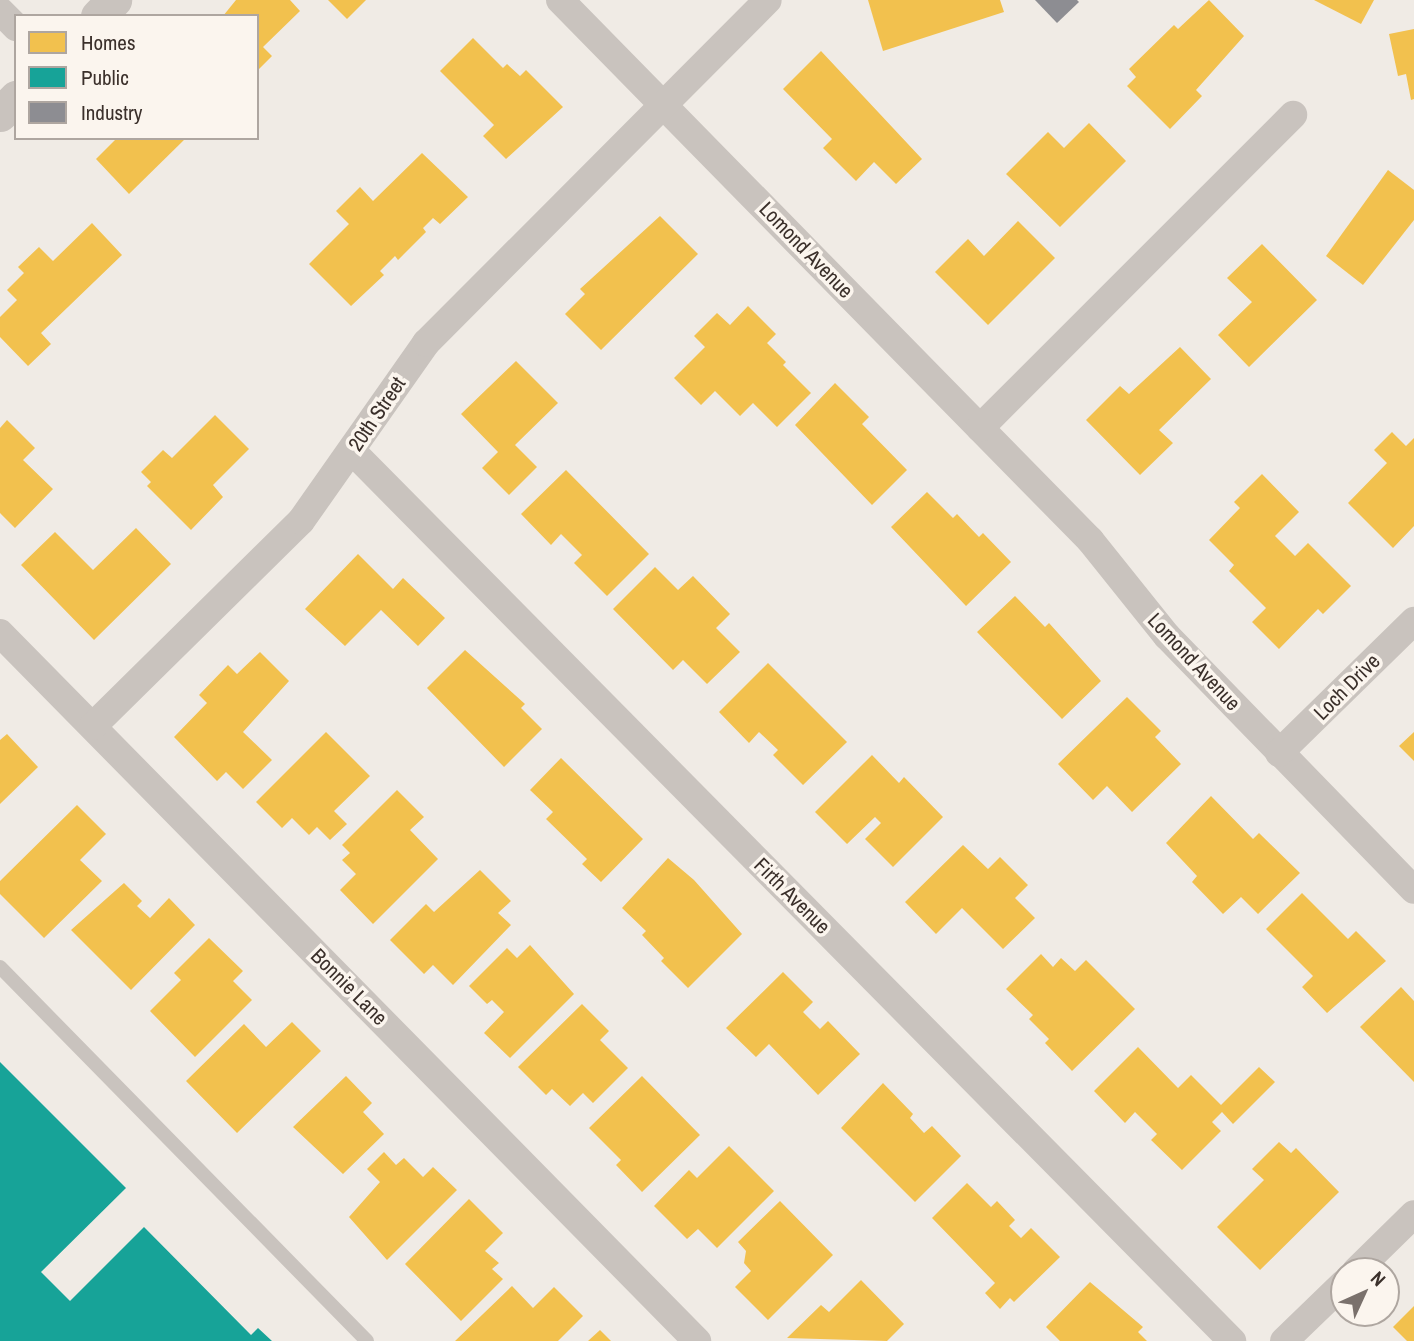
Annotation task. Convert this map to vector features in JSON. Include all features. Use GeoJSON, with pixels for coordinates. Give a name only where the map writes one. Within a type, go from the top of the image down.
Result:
{"type":"FeatureCollection","features":[{"type":"Feature","properties":{"kind":"street"},"geometry":{"type":"LineString","coordinates":[[100,14],[114,0]]}},
{"type":"Feature","properties":{"kind":"street","name":"Lomond Avenue"},"geometry":{"type":"LineString","coordinates":[[560,0],[1090,540],[1167,636],[1414,890]]}},
{"type":"Feature","properties":{"kind":"street"},"geometry":{"type":"LineString","coordinates":[[662,103],[768,0]]}},
{"type":"Feature","properties":{"kind":"street"},"geometry":{"type":"LineString","coordinates":[[0,11],[14,25]]}},
{"type":"Feature","properties":{"kind":"street"},"geometry":{"type":"LineString","coordinates":[[0,114],[14,100]]}},
{"type":"Feature","properties":{"kind":"street","name":"20th Street"},"geometry":{"type":"LineString","coordinates":[[93,726],[301,521],[426,343],[662,103]]}},
{"type":"Feature","properties":{"kind":"street"},"geometry":{"type":"LineString","coordinates":[[980,428],[1293,115]]}},
{"type":"Feature","properties":{"kind":"street","name":"Firth Avenue"},"geometry":{"type":"LineString","coordinates":[[352,452],[1232,1341]]}},
{"type":"Feature","properties":{"kind":"street","name":"Loch Drive"},"geometry":{"type":"LineString","coordinates":[[1279,753],[1414,621]]}},
{"type":"Feature","properties":{"kind":"street","name":"Bonnie Lane"},"geometry":{"type":"LineString","coordinates":[[0,633],[698,1341]]}},
{"type":"Feature","properties":{"kind":"street"},"geometry":{"type":"LineString","coordinates":[[1370,1257],[1414,1214]]}},
{"type":"Feature","properties":{"kind":"street"},"geometry":{"type":"LineString","coordinates":[[1284,1341],[1330,1297]]}},
{"type":"Feature","properties":{"kind":"lane"},"geometry":{"type":"LineString","coordinates":[[0,967],[367,1341]]}},
{"type":"Feature","properties":{"kind":"building: Homes"},"geometry":{"type":"Polygon","coordinates":[[[236,0],[290,0],[300,11],[263,47],[272,56],[259,69],[259,14],[225,14],[236,0]]]}},
{"type":"Feature","properties":{"kind":"building: Homes"},"geometry":{"type":"Polygon","coordinates":[[[328,0],[366,0],[347,19],[328,0]]]}},
{"type":"Feature","properties":{"kind":"building: Homes"},"geometry":{"type":"Polygon","coordinates":[[[868,0],[1000,0],[1004,12],[883,51],[868,0]]]}},
{"type":"Feature","properties":{"kind":"building: Homes"},"geometry":{"type":"Polygon","coordinates":[[[1209,0],[1244,36],[1196,90],[1202,96],[1170,129],[1127,86],[1136,77],[1129,69],[1174,25],[1178,29],[1209,0]]]}},
{"type":"Feature","properties":{"kind":"building: Homes"},"geometry":{"type":"Polygon","coordinates":[[[1314,0],[1374,0],[1361,24],[1314,0]]]}},
{"type":"Feature","properties":{"kind":"building: Homes"},"geometry":{"type":"Polygon","coordinates":[[[1414,29],[1414,99],[1411,100],[1406,74],[1398,76],[1389,34],[1414,29]]]}},
{"type":"Feature","properties":{"kind":"building: Homes"},"geometry":{"type":"Polygon","coordinates":[[[473,38],[503,68],[507,64],[520,76],[526,70],[563,107],[506,159],[483,136],[494,125],[440,71],[473,38]]]}},
{"type":"Feature","properties":{"kind":"building: Homes"},"geometry":{"type":"Polygon","coordinates":[[[821,51],[922,159],[896,184],[874,162],[856,181],[823,148],[832,139],[783,89],[821,51]]]}},
{"type":"Feature","properties":{"kind":"building: Homes"},"geometry":{"type":"Polygon","coordinates":[[[1089,123],[1126,161],[1060,227],[1006,174],[1048,132],[1064,148],[1089,123]]]}},
{"type":"Feature","properties":{"kind":"building: Homes"},"geometry":{"type":"Polygon","coordinates":[[[115,140],[184,140],[129,194],[96,159],[115,140]]]}},
{"type":"Feature","properties":{"kind":"building: Homes"},"geometry":{"type":"Polygon","coordinates":[[[422,153],[468,197],[440,224],[433,218],[423,228],[426,232],[398,260],[395,256],[380,271],[384,275],[351,306],[309,264],[349,224],[336,211],[360,187],[373,201],[422,153]]]}},
{"type":"Feature","properties":{"kind":"building: Homes"},"geometry":{"type":"Polygon","coordinates":[[[1388,170],[1414,190],[1414,220],[1363,285],[1326,256],[1388,170]]]}},
{"type":"Feature","properties":{"kind":"building: Homes"},"geometry":{"type":"Polygon","coordinates":[[[660,216],[698,254],[601,350],[565,314],[585,294],[580,289],[660,216]]]}},
{"type":"Feature","properties":{"kind":"building: Homes"},"geometry":{"type":"Polygon","coordinates":[[[1018,221],[1055,258],[988,325],[935,272],[968,239],[984,256],[1018,221]]]}},
{"type":"Feature","properties":{"kind":"building: Homes"},"geometry":{"type":"Polygon","coordinates":[[[92,223],[122,255],[41,333],[51,344],[28,366],[0,337],[0,317],[17,300],[7,290],[24,273],[18,267],[39,247],[53,261],[92,223]]]}},
{"type":"Feature","properties":{"kind":"building: Homes"},"geometry":{"type":"Polygon","coordinates":[[[1262,244],[1317,300],[1249,367],[1218,335],[1252,302],[1227,278],[1262,244]]]}},
{"type":"Feature","properties":{"kind":"building: Homes"},"geometry":{"type":"Polygon","coordinates":[[[748,306],[776,334],[767,343],[786,362],[783,365],[811,393],[777,427],[753,403],[740,416],[715,391],[701,405],[674,378],[705,347],[694,336],[717,313],[730,325],[748,306]]]}},
{"type":"Feature","properties":{"kind":"building: Homes"},"geometry":{"type":"Polygon","coordinates":[[[1180,347],[1211,379],[1159,430],[1173,443],[1140,475],[1086,420],[1120,386],[1129,394],[1180,347]]]}},
{"type":"Feature","properties":{"kind":"building: Homes"},"geometry":{"type":"Polygon","coordinates":[[[516,361],[558,403],[515,445],[537,467],[509,495],[482,468],[498,452],[461,414],[516,361]]]}},
{"type":"Feature","properties":{"kind":"building: Homes"},"geometry":{"type":"Polygon","coordinates":[[[835,383],[869,417],[862,424],[907,470],[872,505],[795,425],[835,383]]]}},
{"type":"Feature","properties":{"kind":"building: Homes"},"geometry":{"type":"Polygon","coordinates":[[[215,415],[249,449],[213,485],[223,497],[191,530],[147,486],[151,482],[141,472],[163,450],[172,458],[215,415]]]}},
{"type":"Feature","properties":{"kind":"building: Homes"},"geometry":{"type":"Polygon","coordinates":[[[7,420],[35,448],[23,460],[53,489],[15,528],[0,513],[0,428],[7,420]]]}},
{"type":"Feature","properties":{"kind":"building: Homes"},"geometry":{"type":"Polygon","coordinates":[[[1392,432],[1406,446],[1414,438],[1414,526],[1393,548],[1348,503],[1387,463],[1374,450],[1392,432]]]}},
{"type":"Feature","properties":{"kind":"building: Homes"},"geometry":{"type":"Polygon","coordinates":[[[566,470],[649,554],[607,596],[574,563],[582,555],[561,534],[551,545],[521,514],[566,470]]]}},
{"type":"Feature","properties":{"kind":"building: Homes"},"geometry":{"type":"Polygon","coordinates":[[[1262,474],[1299,512],[1275,536],[1295,556],[1308,543],[1351,586],[1323,614],[1318,609],[1279,649],[1252,622],[1266,608],[1229,571],[1234,565],[1209,540],[1240,508],[1234,502],[1262,474]]]}},
{"type":"Feature","properties":{"kind":"building: Homes"},"geometry":{"type":"Polygon","coordinates":[[[927,492],[953,518],[957,514],[979,537],[983,533],[1011,562],[966,606],[891,527],[927,492]]]}},
{"type":"Feature","properties":{"kind":"building: Homes"},"geometry":{"type":"Polygon","coordinates":[[[136,528],[171,564],[94,640],[21,565],[55,532],[93,570],[136,528]]]}},
{"type":"Feature","properties":{"kind":"building: Homes"},"geometry":{"type":"Polygon","coordinates":[[[358,554],[393,589],[403,578],[445,618],[418,646],[381,610],[345,646],[305,609],[358,554]]]}},
{"type":"Feature","properties":{"kind":"building: Homes"},"geometry":{"type":"Polygon","coordinates":[[[655,567],[678,590],[693,576],[730,614],[716,628],[740,652],[707,684],[683,660],[673,670],[613,609],[655,567]]]}},
{"type":"Feature","properties":{"kind":"building: Homes"},"geometry":{"type":"Polygon","coordinates":[[[1015,596],[1045,627],[1049,623],[1101,681],[1062,719],[977,632],[1015,596]]]}},
{"type":"Feature","properties":{"kind":"building: Homes"},"geometry":{"type":"Polygon","coordinates":[[[465,650],[525,704],[521,708],[542,729],[504,767],[427,688],[465,650]]]}},
{"type":"Feature","properties":{"kind":"building: Homes"},"geometry":{"type":"Polygon","coordinates":[[[260,652],[289,681],[243,732],[272,760],[243,789],[226,772],[217,781],[174,737],[207,703],[199,695],[228,665],[237,674],[260,652]]]}},
{"type":"Feature","properties":{"kind":"building: Homes"},"geometry":{"type":"Polygon","coordinates":[[[768,663],[847,742],[803,785],[773,755],[778,750],[759,732],[749,743],[719,712],[768,663]]]}},
{"type":"Feature","properties":{"kind":"building: Homes"},"geometry":{"type":"Polygon","coordinates":[[[1127,697],[1161,731],[1155,737],[1181,764],[1132,812],[1107,786],[1093,800],[1058,764],[1127,697]]]}},
{"type":"Feature","properties":{"kind":"building: Homes"},"geometry":{"type":"Polygon","coordinates":[[[326,732],[370,776],[334,811],[347,824],[330,840],[317,827],[309,835],[292,818],[282,828],[256,802],[326,732]]]}},
{"type":"Feature","properties":{"kind":"building: Homes"},"geometry":{"type":"Polygon","coordinates":[[[1414,732],[1414,761],[1399,746],[1414,732]]]}},
{"type":"Feature","properties":{"kind":"building: Homes"},"geometry":{"type":"Polygon","coordinates":[[[7,734],[38,767],[0,804],[0,740],[7,734]]]}},
{"type":"Feature","properties":{"kind":"building: Homes"},"geometry":{"type":"Polygon","coordinates":[[[872,755],[899,783],[904,777],[943,817],[893,867],[865,839],[881,823],[875,817],[847,844],[815,812],[872,755]]]}},
{"type":"Feature","properties":{"kind":"building: Homes"},"geometry":{"type":"Polygon","coordinates":[[[561,758],[643,839],[601,882],[582,864],[587,859],[546,819],[553,812],[530,790],[561,758]]]}},
{"type":"Feature","properties":{"kind":"building: Homes"},"geometry":{"type":"Polygon","coordinates":[[[397,790],[424,817],[410,830],[438,859],[373,924],[340,890],[356,874],[342,860],[350,853],[342,845],[397,790]]]}},
{"type":"Feature","properties":{"kind":"building: Homes"},"geometry":{"type":"Polygon","coordinates":[[[1211,796],[1253,839],[1259,833],[1300,873],[1258,914],[1241,897],[1223,914],[1192,882],[1197,876],[1166,843],[1211,796]]]}},
{"type":"Feature","properties":{"kind":"building: Homes"},"geometry":{"type":"Polygon","coordinates":[[[77,805],[106,834],[80,860],[102,881],[44,938],[0,894],[0,881],[77,805]]]}},
{"type":"Feature","properties":{"kind":"building: Homes"},"geometry":{"type":"Polygon","coordinates":[[[963,845],[988,869],[1000,857],[1028,885],[1015,898],[1035,918],[1003,949],[962,908],[936,934],[905,902],[963,845]]]}},
{"type":"Feature","properties":{"kind":"building: Homes"},"geometry":{"type":"Polygon","coordinates":[[[668,858],[694,880],[742,934],[688,988],[661,961],[664,958],[642,935],[646,931],[622,908],[668,858]]]}},
{"type":"Feature","properties":{"kind":"building: Homes"},"geometry":{"type":"Polygon","coordinates":[[[480,870],[511,901],[498,913],[511,925],[453,985],[433,965],[424,974],[390,940],[426,904],[434,912],[480,870]]]}},
{"type":"Feature","properties":{"kind":"building: Homes"},"geometry":{"type":"Polygon","coordinates":[[[124,883],[142,901],[137,906],[150,918],[169,898],[195,925],[131,990],[71,930],[124,883]]]}},
{"type":"Feature","properties":{"kind":"building: Homes"},"geometry":{"type":"Polygon","coordinates":[[[1302,893],[1348,939],[1356,931],[1386,961],[1327,1013],[1302,987],[1313,976],[1266,929],[1302,893]]]}},
{"type":"Feature","properties":{"kind":"building: Homes"},"geometry":{"type":"Polygon","coordinates":[[[209,938],[243,971],[233,981],[252,1000],[195,1057],[150,1011],[181,980],[174,973],[209,938]]]}},
{"type":"Feature","properties":{"kind":"building: Homes"},"geometry":{"type":"Polygon","coordinates":[[[530,945],[574,994],[510,1058],[484,1033],[504,1012],[492,1000],[487,1004],[469,986],[507,948],[517,958],[530,945]]]}},
{"type":"Feature","properties":{"kind":"building: Homes"},"geometry":{"type":"Polygon","coordinates":[[[1041,954],[1053,967],[1061,958],[1075,971],[1086,960],[1135,1009],[1072,1071],[1045,1043],[1049,1039],[1029,1019],[1033,1015],[1006,989],[1041,954]]]}},
{"type":"Feature","properties":{"kind":"building: Homes"},"geometry":{"type":"Polygon","coordinates":[[[783,972],[813,1002],[803,1012],[820,1029],[828,1021],[860,1054],[818,1095],[769,1044],[756,1057],[726,1028],[783,972]]]}},
{"type":"Feature","properties":{"kind":"building: Homes"},"geometry":{"type":"Polygon","coordinates":[[[1401,987],[1414,1001],[1414,1082],[1360,1027],[1401,987]]]}},
{"type":"Feature","properties":{"kind":"building: Homes"},"geometry":{"type":"Polygon","coordinates":[[[582,1004],[609,1031],[600,1040],[628,1068],[593,1103],[583,1093],[570,1106],[552,1089],[546,1095],[518,1067],[582,1004]]]}},
{"type":"Feature","properties":{"kind":"building: Homes"},"geometry":{"type":"Polygon","coordinates":[[[292,1022],[321,1051],[237,1133],[186,1081],[244,1024],[266,1047],[292,1022]]]}},
{"type":"Feature","properties":{"kind":"building: Homes"},"geometry":{"type":"Polygon","coordinates":[[[1138,1047],[1178,1088],[1191,1075],[1221,1105],[1259,1067],[1275,1082],[1233,1124],[1222,1112],[1212,1122],[1221,1131],[1182,1170],[1151,1140],[1157,1134],[1135,1112],[1125,1123],[1094,1091],[1138,1047]]]}},
{"type":"Feature","properties":{"kind":"building: Homes"},"geometry":{"type":"Polygon","coordinates":[[[346,1076],[372,1103],[363,1112],[384,1134],[343,1174],[293,1127],[346,1076]]]}},
{"type":"Feature","properties":{"kind":"building: Homes"},"geometry":{"type":"Polygon","coordinates":[[[642,1076],[700,1135],[642,1192],[616,1165],[621,1160],[589,1128],[642,1076]]]}},
{"type":"Feature","properties":{"kind":"building: Homes"},"geometry":{"type":"Polygon","coordinates":[[[883,1083],[913,1114],[910,1118],[924,1133],[932,1126],[961,1156],[915,1202],[841,1128],[883,1083]]]}},
{"type":"Feature","properties":{"kind":"building: Homes"},"geometry":{"type":"Polygon","coordinates":[[[1279,1142],[1291,1153],[1296,1148],[1339,1192],[1260,1270],[1217,1227],[1264,1180],[1252,1169],[1279,1142]]]}},
{"type":"Feature","properties":{"kind":"building: Homes"},"geometry":{"type":"Polygon","coordinates":[[[729,1146],[774,1191],[717,1248],[698,1229],[687,1239],[654,1206],[689,1170],[697,1178],[729,1146]]]}},
{"type":"Feature","properties":{"kind":"building: Homes"},"geometry":{"type":"Polygon","coordinates":[[[384,1152],[396,1165],[404,1158],[423,1177],[433,1167],[457,1190],[387,1260],[349,1217],[380,1182],[367,1169],[384,1152]]]}},
{"type":"Feature","properties":{"kind":"building: Homes"},"geometry":{"type":"Polygon","coordinates":[[[967,1183],[991,1207],[997,1201],[1015,1220],[1009,1226],[1021,1238],[1031,1228],[1060,1257],[1014,1302],[1010,1298],[1000,1309],[985,1293],[995,1283],[932,1218],[967,1183]]]}},
{"type":"Feature","properties":{"kind":"building: Homes"},"geometry":{"type":"Polygon","coordinates":[[[469,1199],[503,1233],[485,1251],[499,1263],[492,1269],[503,1279],[461,1321],[405,1264],[469,1199]]]}},
{"type":"Feature","properties":{"kind":"building: Homes"},"geometry":{"type":"Polygon","coordinates":[[[780,1201],[833,1255],[768,1320],[735,1287],[751,1271],[744,1263],[746,1251],[738,1242],[780,1201]]]}},
{"type":"Feature","properties":{"kind":"building: Homes"},"geometry":{"type":"Polygon","coordinates":[[[861,1280],[904,1324],[887,1341],[787,1338],[821,1305],[829,1312],[861,1280]]]}},
{"type":"Feature","properties":{"kind":"building: Homes"},"geometry":{"type":"Polygon","coordinates":[[[1090,1282],[1143,1327],[1138,1332],[1147,1341],[1060,1341],[1046,1327],[1090,1282]]]}},
{"type":"Feature","properties":{"kind":"building: Homes"},"geometry":{"type":"Polygon","coordinates":[[[512,1286],[533,1308],[554,1287],[583,1316],[558,1341],[455,1341],[512,1286]]]}},
{"type":"Feature","properties":{"kind":"building: Homes"},"geometry":{"type":"Polygon","coordinates":[[[1414,1306],[1414,1341],[1407,1341],[1393,1327],[1400,1327],[1400,1320],[1414,1306]]]}},
{"type":"Feature","properties":{"kind":"building: Homes"},"geometry":{"type":"Polygon","coordinates":[[[600,1330],[611,1341],[588,1341],[600,1330]]]}},
{"type":"Feature","properties":{"kind":"building: Public"},"geometry":{"type":"Polygon","coordinates":[[[0,1062],[126,1188],[41,1272],[70,1301],[144,1227],[251,1335],[258,1328],[272,1341],[0,1341],[0,1062]]]}},
{"type":"Feature","properties":{"kind":"building: Industry"},"geometry":{"type":"Polygon","coordinates":[[[1035,0],[1077,0],[1079,2],[1057,23],[1035,0]]]}}]}
